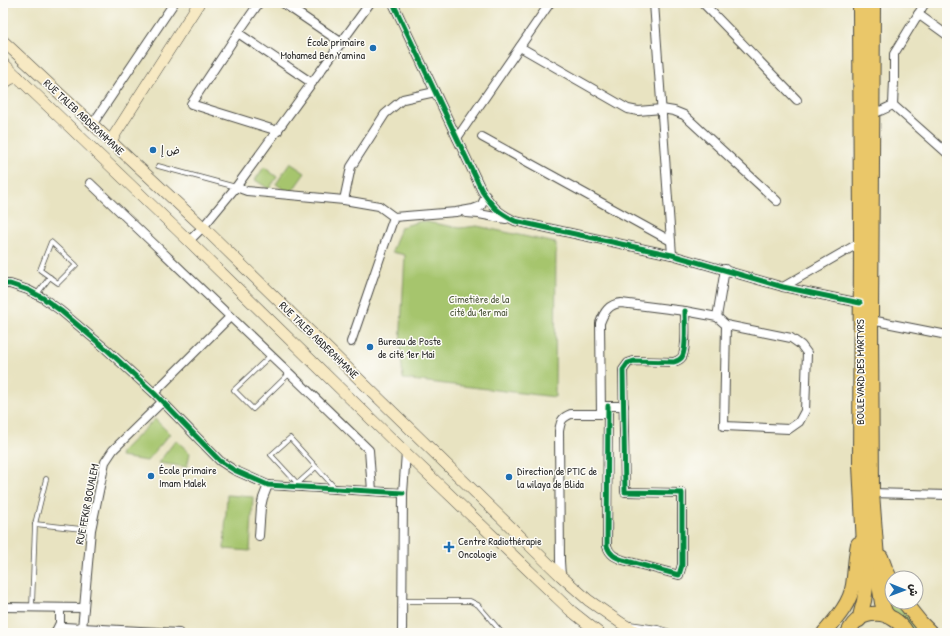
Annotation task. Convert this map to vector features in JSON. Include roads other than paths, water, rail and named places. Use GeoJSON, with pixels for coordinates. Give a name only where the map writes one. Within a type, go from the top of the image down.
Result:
{"type":"FeatureCollection","features":[{"type":"Feature","properties":{"kind":"highway","name":"BOULEVARD DES MARTYRS"},"geometry":{"type":"LineString","coordinates":[[860,3],[867,114],[872,320],[872,493],[880,593],[885,612],[888,616]]}},
{"type":"Feature","properties":{"kind":"highway","name":"BOULEVARD DES MARTYRS"},"geometry":{"type":"LineString","coordinates":[[859,620],[866,587],[860,465],[861,242],[874,3]]}},
{"type":"Feature","properties":{"kind":"highway"},"geometry":{"type":"LineString","coordinates":[[824,633],[843,609],[849,598],[853,586],[856,554],[862,525]]}},
{"type":"Feature","properties":{"kind":"highway"},"geometry":{"type":"LineString","coordinates":[[876,544],[886,570]]}},
{"type":"Feature","properties":{"kind":"highway"},"geometry":{"type":"LineString","coordinates":[[910,610],[931,633]]}},
{"type":"Feature","properties":{"kind":"highway"},"geometry":{"type":"LineString","coordinates":[[848,633],[850,628],[859,620],[873,614],[881,614],[896,620],[902,625],[907,633]]}},
{"type":"Feature","properties":{"kind":"main road"},"geometry":{"type":"LineString","coordinates":[[110,142],[199,3]]}},
{"type":"Feature","properties":{"kind":"main road","name":"RUE TALEB ABDERAHMANE"},"geometry":{"type":"LineString","coordinates":[[3,41],[203,227],[561,576],[588,600],[638,633]]}},
{"type":"Feature","properties":{"kind":"main road","name":"RUE TALEB ABDERAHMANE"},"geometry":{"type":"LineString","coordinates":[[3,63],[189,241],[406,454],[570,610],[599,633]]}},
{"type":"Feature","properties":{"kind":"main road"},"geometry":{"type":"LineString","coordinates":[[3,84],[10,79],[18,77]]}},
{"type":"Feature","properties":{"kind":"street"},"geometry":{"type":"LineString","coordinates":[[92,125],[174,3]]}},
{"type":"Feature","properties":{"kind":"street"},"geometry":{"type":"LineString","coordinates":[[259,3],[238,32],[191,104],[278,131]]}},
{"type":"Feature","properties":{"kind":"street"},"geometry":{"type":"LineString","coordinates":[[283,3],[342,43]]}},
{"type":"Feature","properties":{"kind":"street"},"geometry":{"type":"LineString","coordinates":[[189,241],[203,227],[236,187],[370,3]]}},
{"type":"Feature","properties":{"kind":"street"},"geometry":{"type":"LineString","coordinates":[[393,3],[490,204],[501,214],[514,221]]}},
{"type":"Feature","properties":{"kind":"street"},"geometry":{"type":"LineString","coordinates":[[457,138],[550,3]]}},
{"type":"Feature","properties":{"kind":"street"},"geometry":{"type":"LineString","coordinates":[[654,3],[672,255]]}},
{"type":"Feature","properties":{"kind":"street"},"geometry":{"type":"LineString","coordinates":[[703,3],[797,100]]}},
{"type":"Feature","properties":{"kind":"street"},"geometry":{"type":"LineString","coordinates":[[893,105],[894,54],[925,3]]}},
{"type":"Feature","properties":{"kind":"street"},"geometry":{"type":"LineString","coordinates":[[918,14],[947,35]]}},
{"type":"Feature","properties":{"kind":"street"},"geometry":{"type":"LineString","coordinates":[[238,32],[312,83]]}},
{"type":"Feature","properties":{"kind":"street"},"geometry":{"type":"LineString","coordinates":[[520,47],[628,108],[638,110],[662,109],[674,111],[684,115],[777,201]]}},
{"type":"Feature","properties":{"kind":"street"},"geometry":{"type":"LineString","coordinates":[[344,200],[351,167],[385,114],[403,99],[435,92]]}},
{"type":"Feature","properties":{"kind":"street"},"geometry":{"type":"LineString","coordinates":[[867,114],[893,105]]}},
{"type":"Feature","properties":{"kind":"street"},"geometry":{"type":"LineString","coordinates":[[893,105],[947,153]]}},
{"type":"Feature","properties":{"kind":"street"},"geometry":{"type":"LineString","coordinates":[[482,137],[671,241]]}},
{"type":"Feature","properties":{"kind":"street"},"geometry":{"type":"LineString","coordinates":[[90,183],[369,450],[372,491]]}},
{"type":"Feature","properties":{"kind":"street"},"geometry":{"type":"LineString","coordinates":[[236,187],[247,191],[344,200],[379,206],[394,217],[456,212],[473,209],[481,206],[486,196]]}},
{"type":"Feature","properties":{"kind":"street"},"geometry":{"type":"LineString","coordinates":[[456,212],[479,214],[672,255],[725,269],[783,287],[860,303]]}},
{"type":"Feature","properties":{"kind":"street"},"geometry":{"type":"LineString","coordinates":[[351,342],[394,217]]}},
{"type":"Feature","properties":{"kind":"street"},"geometry":{"type":"LineString","coordinates":[[783,287],[861,242]]}},
{"type":"Feature","properties":{"kind":"street"},"geometry":{"type":"LineString","coordinates":[[718,317],[725,269]]}},
{"type":"Feature","properties":{"kind":"street"},"geometry":{"type":"LineString","coordinates":[[3,284],[10,284],[37,294],[86,331],[154,394],[220,461],[234,470],[268,485],[296,485],[403,493]]}},
{"type":"Feature","properties":{"kind":"street"},"geometry":{"type":"LineString","coordinates":[[685,311],[684,348],[683,355],[679,360],[674,362],[634,361],[628,363],[624,370],[625,492],[682,493],[682,565],[679,575],[614,557],[607,546],[604,410],[600,323],[602,315],[610,306],[621,303],[685,311],[718,317],[726,325],[791,338],[801,345],[807,353],[805,411],[799,422],[789,428],[724,426],[726,325]]}},
{"type":"Feature","properties":{"kind":"street"},"geometry":{"type":"LineString","coordinates":[[154,394],[230,317]]}},
{"type":"Feature","properties":{"kind":"street"},"geometry":{"type":"LineString","coordinates":[[872,320],[947,335]]}},
{"type":"Feature","properties":{"kind":"street","name":"RUE FEKIR BOUALEM"},"geometry":{"type":"LineString","coordinates":[[82,628],[91,530],[105,462],[113,450],[162,402]]}},
{"type":"Feature","properties":{"kind":"street"},"geometry":{"type":"LineString","coordinates":[[561,576],[560,424],[562,419],[571,414],[624,406]]}},
{"type":"Feature","properties":{"kind":"street"},"geometry":{"type":"LineString","coordinates":[[402,633],[403,493],[406,454]]}},
{"type":"Feature","properties":{"kind":"street"},"geometry":{"type":"LineString","coordinates":[[259,536],[261,507],[268,485]]}},
{"type":"Feature","properties":{"kind":"street"},"geometry":{"type":"LineString","coordinates":[[872,493],[947,495]]}},
{"type":"Feature","properties":{"kind":"street"},"geometry":{"type":"LineString","coordinates":[[3,607],[84,608]]}},
{"type":"Feature","properties":{"kind":"street"},"geometry":{"type":"LineString","coordinates":[[56,632],[60,623],[60,608]]}},
{"type":"Feature","properties":{"kind":"street"},"geometry":{"type":"LineString","coordinates":[[56,632],[64,628],[82,628],[179,633]]}},
{"type":"Feature","properties":{"kind":"lane"},"geometry":{"type":"LineString","coordinates":[[158,166],[236,187]]}},
{"type":"Feature","properties":{"kind":"lane"},"geometry":{"type":"LineString","coordinates":[[51,242],[76,265],[58,283],[50,277],[40,270],[51,242]]}},
{"type":"Feature","properties":{"kind":"lane"},"geometry":{"type":"LineString","coordinates":[[37,294],[50,277]]}},
{"type":"Feature","properties":{"kind":"lane"},"geometry":{"type":"LineString","coordinates":[[271,355],[234,390],[253,409],[290,373]]}},
{"type":"Feature","properties":{"kind":"lane"},"geometry":{"type":"LineString","coordinates":[[316,467],[296,485],[271,455],[290,438],[336,489]]}},
{"type":"Feature","properties":{"kind":"lane"},"geometry":{"type":"LineString","coordinates":[[32,608],[35,524],[46,479]]}},
{"type":"Feature","properties":{"kind":"lane"},"geometry":{"type":"LineString","coordinates":[[35,524],[91,530]]}},
{"type":"Feature","properties":{"kind":"lane"},"geometry":{"type":"LineString","coordinates":[[403,601],[470,601],[478,605],[502,633]]}},
{"type":"Feature","properties":{"kind":"lane"},"geometry":{"type":"LineString","coordinates":[[621,623],[658,628],[674,633]]}},
{"type":"Feature","properties":{"kind":"place","name":"École primaire Mohamed Ben Yamina"},"geometry":{"type":"Point","coordinates":[373,48]}},
{"type":"Feature","properties":{"kind":"place","name":"ض إ"},"geometry":{"type":"Point","coordinates":[153,150]}},
{"type":"Feature","properties":{"kind":"place","name":"Bureau de Poste de cité 1er Mai"},"geometry":{"type":"Point","coordinates":[370,347]}},
{"type":"Feature","properties":{"kind":"place","name":"École primaire Imam Malek"},"geometry":{"type":"Point","coordinates":[151,476]}},
{"type":"Feature","properties":{"kind":"place","name":"Direction de PTIC de la wilaya de Blida"},"geometry":{"type":"Point","coordinates":[509,477]}},
{"type":"Feature","properties":{"kind":"place","name":"Centre Radiothérapie Oncologie"},"geometry":{"type":"Point","coordinates":[449,547]}},
{"type":"Feature","properties":{"kind":"park label","name":"Cimetière de la cité du 1er mai"},"geometry":{"type":"Point","coordinates":[479,305]}}]}
